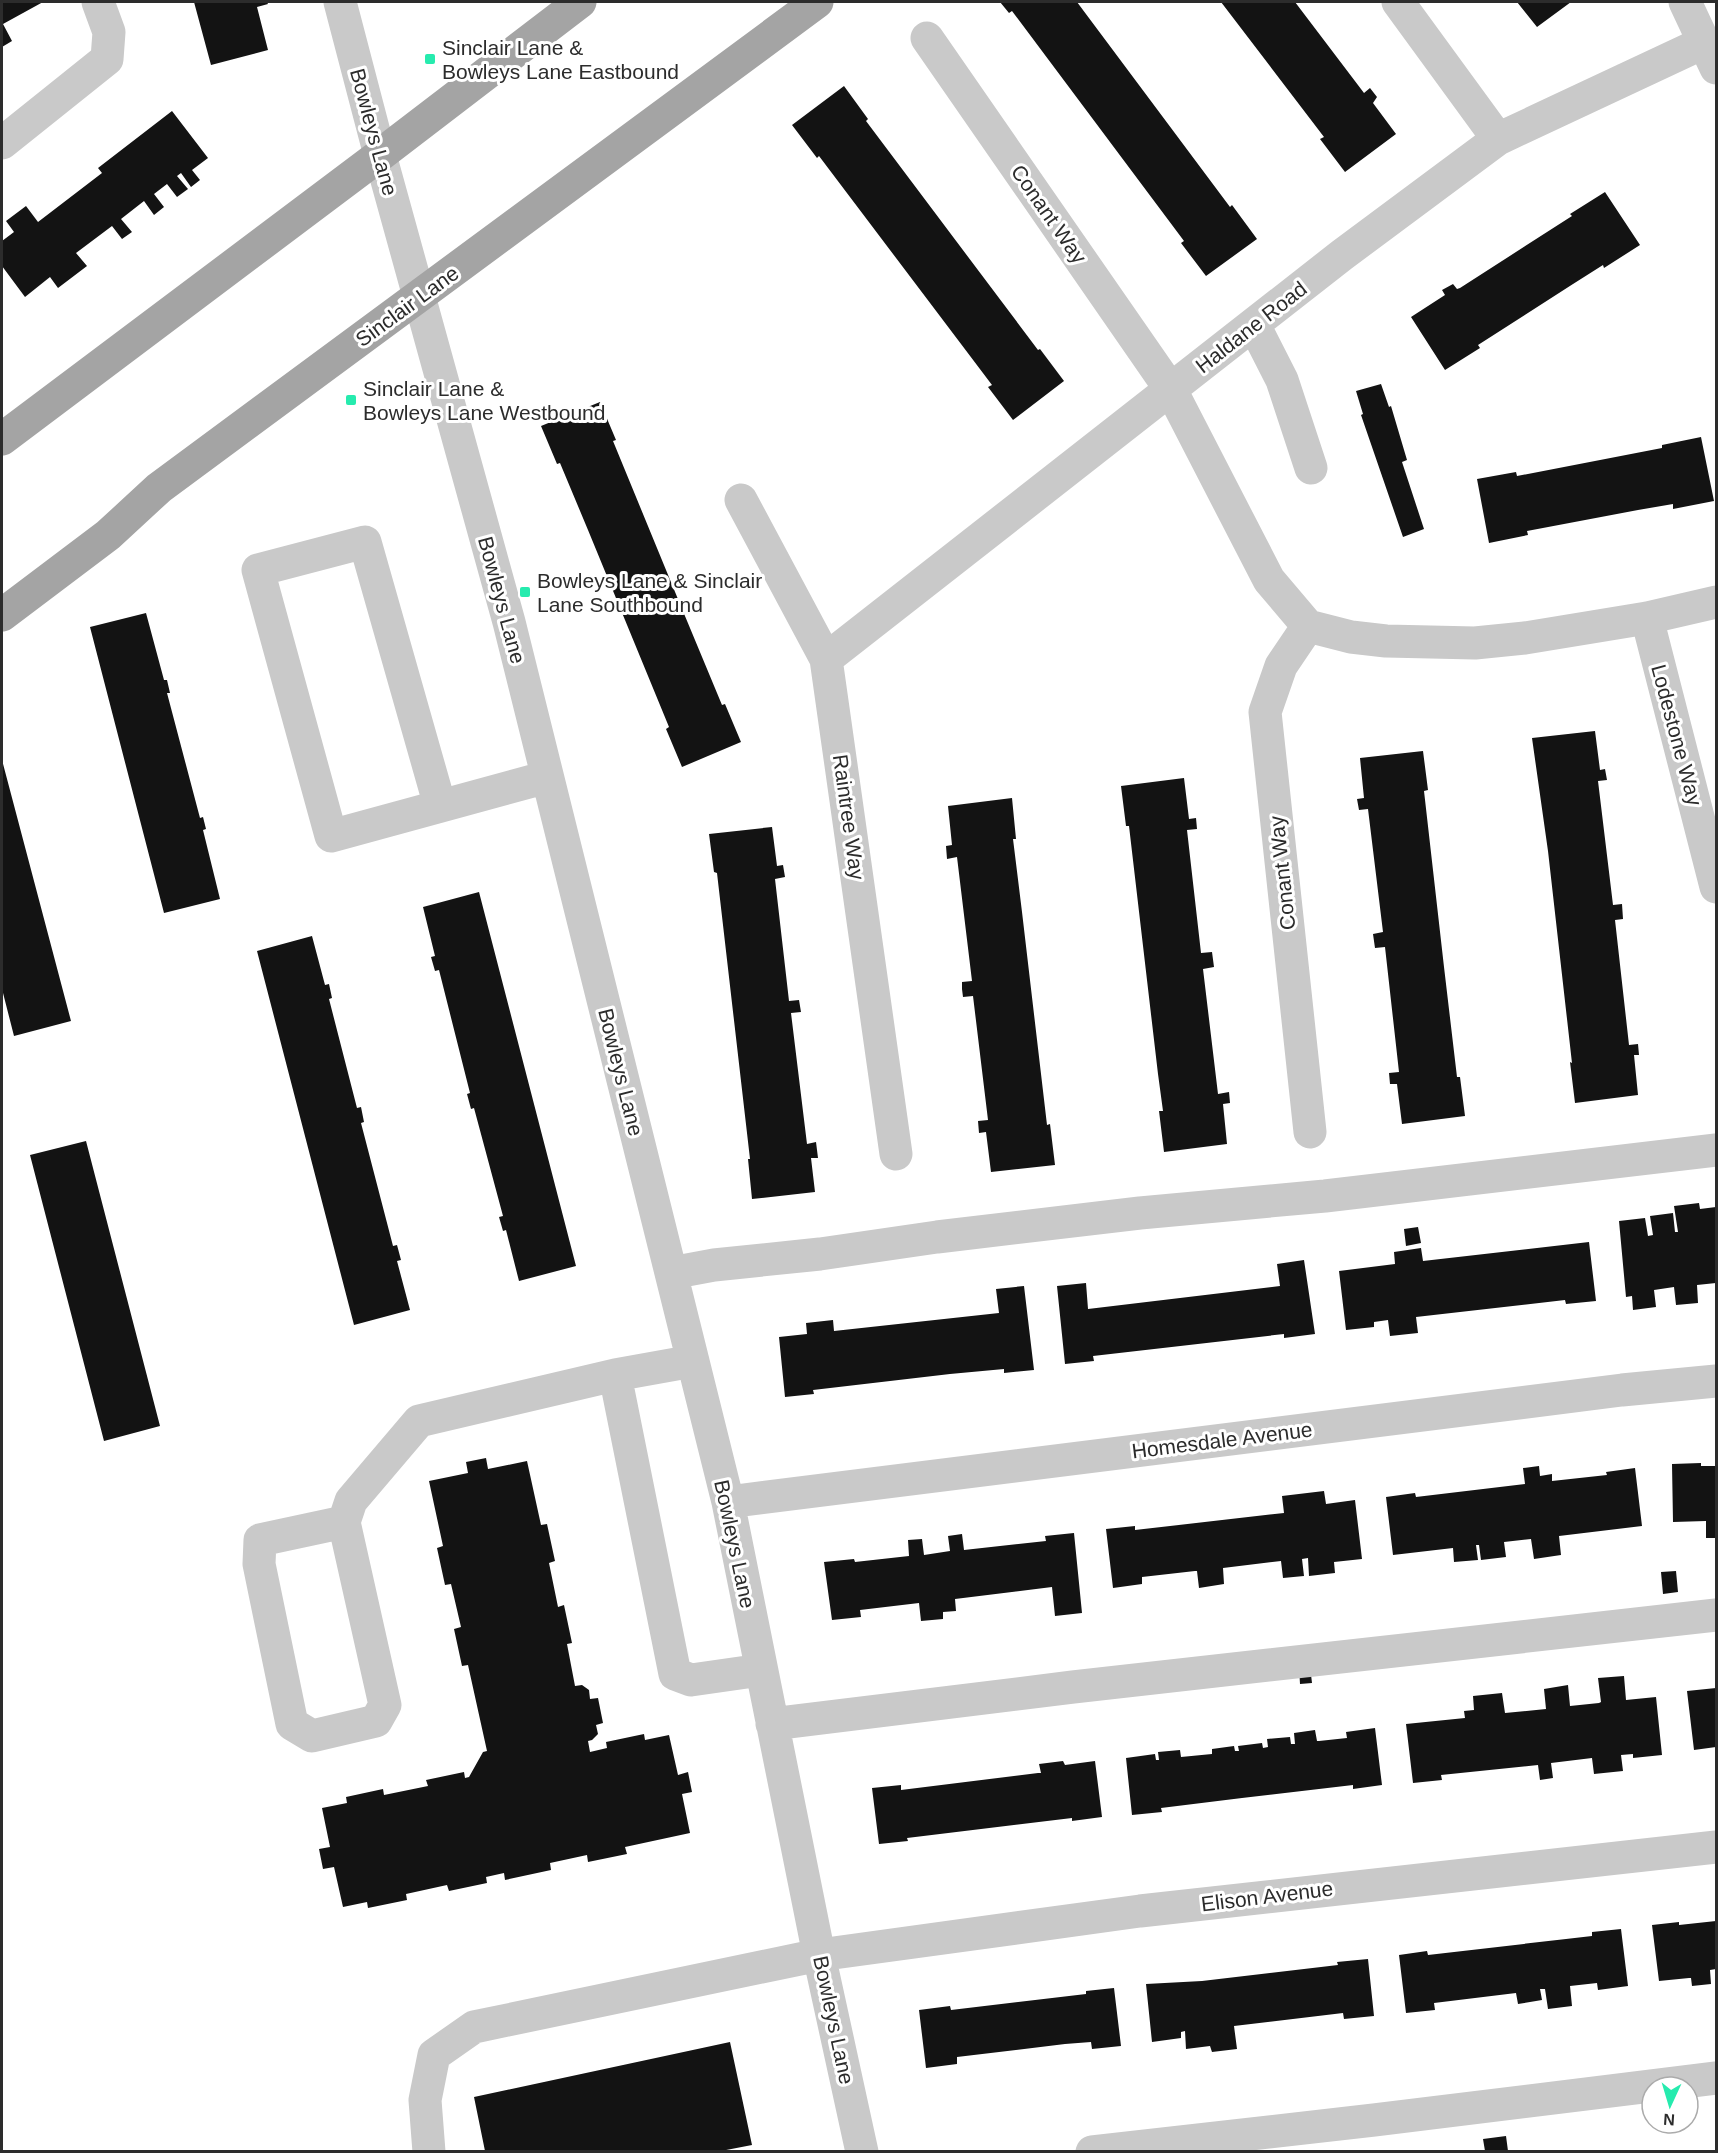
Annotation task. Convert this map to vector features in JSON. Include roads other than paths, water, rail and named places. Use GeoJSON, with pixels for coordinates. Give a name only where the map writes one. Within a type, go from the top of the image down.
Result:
{"type":"FeatureCollection","features":[{"type":"Feature","properties":{"kind":"main road"},"geometry":{"type":"LineString","coordinates":[[2,440],[580,2]]}},
{"type":"Feature","properties":{"kind":"main road","name":"Sinclair Lane"},"geometry":{"type":"LineString","coordinates":[[2,615],[108,535],[159,488],[817,2]]}},
{"type":"Feature","properties":{"kind":"street"},"geometry":{"type":"LineString","coordinates":[[2,143],[107,59],[109,32],[98,2]]}},
{"type":"Feature","properties":{"kind":"street","name":"Bowleys Lane"},"geometry":{"type":"LineString","coordinates":[[340,2],[509,622],[728,1502],[819,1955],[862,2151]]}},
{"type":"Feature","properties":{"kind":"street"},"geometry":{"type":"LineString","coordinates":[[1398,2],[1498,139]]}},
{"type":"Feature","properties":{"kind":"street"},"geometry":{"type":"LineString","coordinates":[[1685,2],[1711,55]]}},
{"type":"Feature","properties":{"kind":"street","name":"Conant Way"},"geometry":{"type":"LineString","coordinates":[[927,38],[1171,390],[1269,580],[1308,626],[1281,666],[1265,712],[1310,1132]]}},
{"type":"Feature","properties":{"kind":"street","name":"Haldane Road"},"geometry":{"type":"LineString","coordinates":[[826,659],[1342,255],[1498,139],[1711,55]]}},
{"type":"Feature","properties":{"kind":"street"},"geometry":{"type":"LineString","coordinates":[[1254,325],[1282,380],[1311,468]]}},
{"type":"Feature","properties":{"kind":"street","name":"Raintree Way"},"geometry":{"type":"LineString","coordinates":[[741,500],[826,659],[896,1154]]}},
{"type":"Feature","properties":{"kind":"street"},"geometry":{"type":"LineString","coordinates":[[440,806],[365,542],[258,570],[331,836],[548,777]]}},
{"type":"Feature","properties":{"kind":"street"},"geometry":{"type":"LineString","coordinates":[[1308,626],[1351,637],[1375,640],[1475,643],[1525,638],[1647,618],[1716,602]]}},
{"type":"Feature","properties":{"kind":"street","name":"Lodestone Way"},"geometry":{"type":"LineString","coordinates":[[1647,618],[1716,887]]}},
{"type":"Feature","properties":{"kind":"street"},"geometry":{"type":"LineString","coordinates":[[671,1273],[714,1265],[820,1254],[1140,1213],[1325,1196],[1716,1150]]}},
{"type":"Feature","properties":{"kind":"street"},"geometry":{"type":"LineString","coordinates":[[344,1522],[260,1540],[259,1564],[292,1724],[312,1736],[376,1721],[385,1705],[344,1522],[351,1501],[419,1420],[693,1361]]}},
{"type":"Feature","properties":{"kind":"street"},"geometry":{"type":"LineString","coordinates":[[615,1376],[675,1674],[691,1680],[761,1670]]}},
{"type":"Feature","properties":{"kind":"street","name":"Homesdale Avenue"},"geometry":{"type":"LineString","coordinates":[[728,1502],[1610,1391],[1716,1381]]}},
{"type":"Feature","properties":{"kind":"street"},"geometry":{"type":"LineString","coordinates":[[772,1724],[1073,1687],[1716,1615]]}},
{"type":"Feature","properties":{"kind":"street","name":"Elison Avenue"},"geometry":{"type":"LineString","coordinates":[[429,2151],[425,2100],[434,2055],[474,2027],[819,1955],[1140,1911],[1716,1847]]}},
{"type":"Feature","properties":{"kind":"street"},"geometry":{"type":"LineString","coordinates":[[1092,2151],[1386,2119],[1716,2078]]}},
{"type":"Feature","properties":{"kind":"place","name":"Sinclair Lane & Bowleys Lane Eastbound"},"geometry":{"type":"Point","coordinates":[430,59]}},
{"type":"Feature","properties":{"kind":"place","name":"Sinclair Lane & Bowleys Lane Westbound"},"geometry":{"type":"Point","coordinates":[351,400]}},
{"type":"Feature","properties":{"kind":"place","name":"Bowleys Lane & Sinclair Lane Southbound"},"geometry":{"type":"Point","coordinates":[525,592]}}]}
